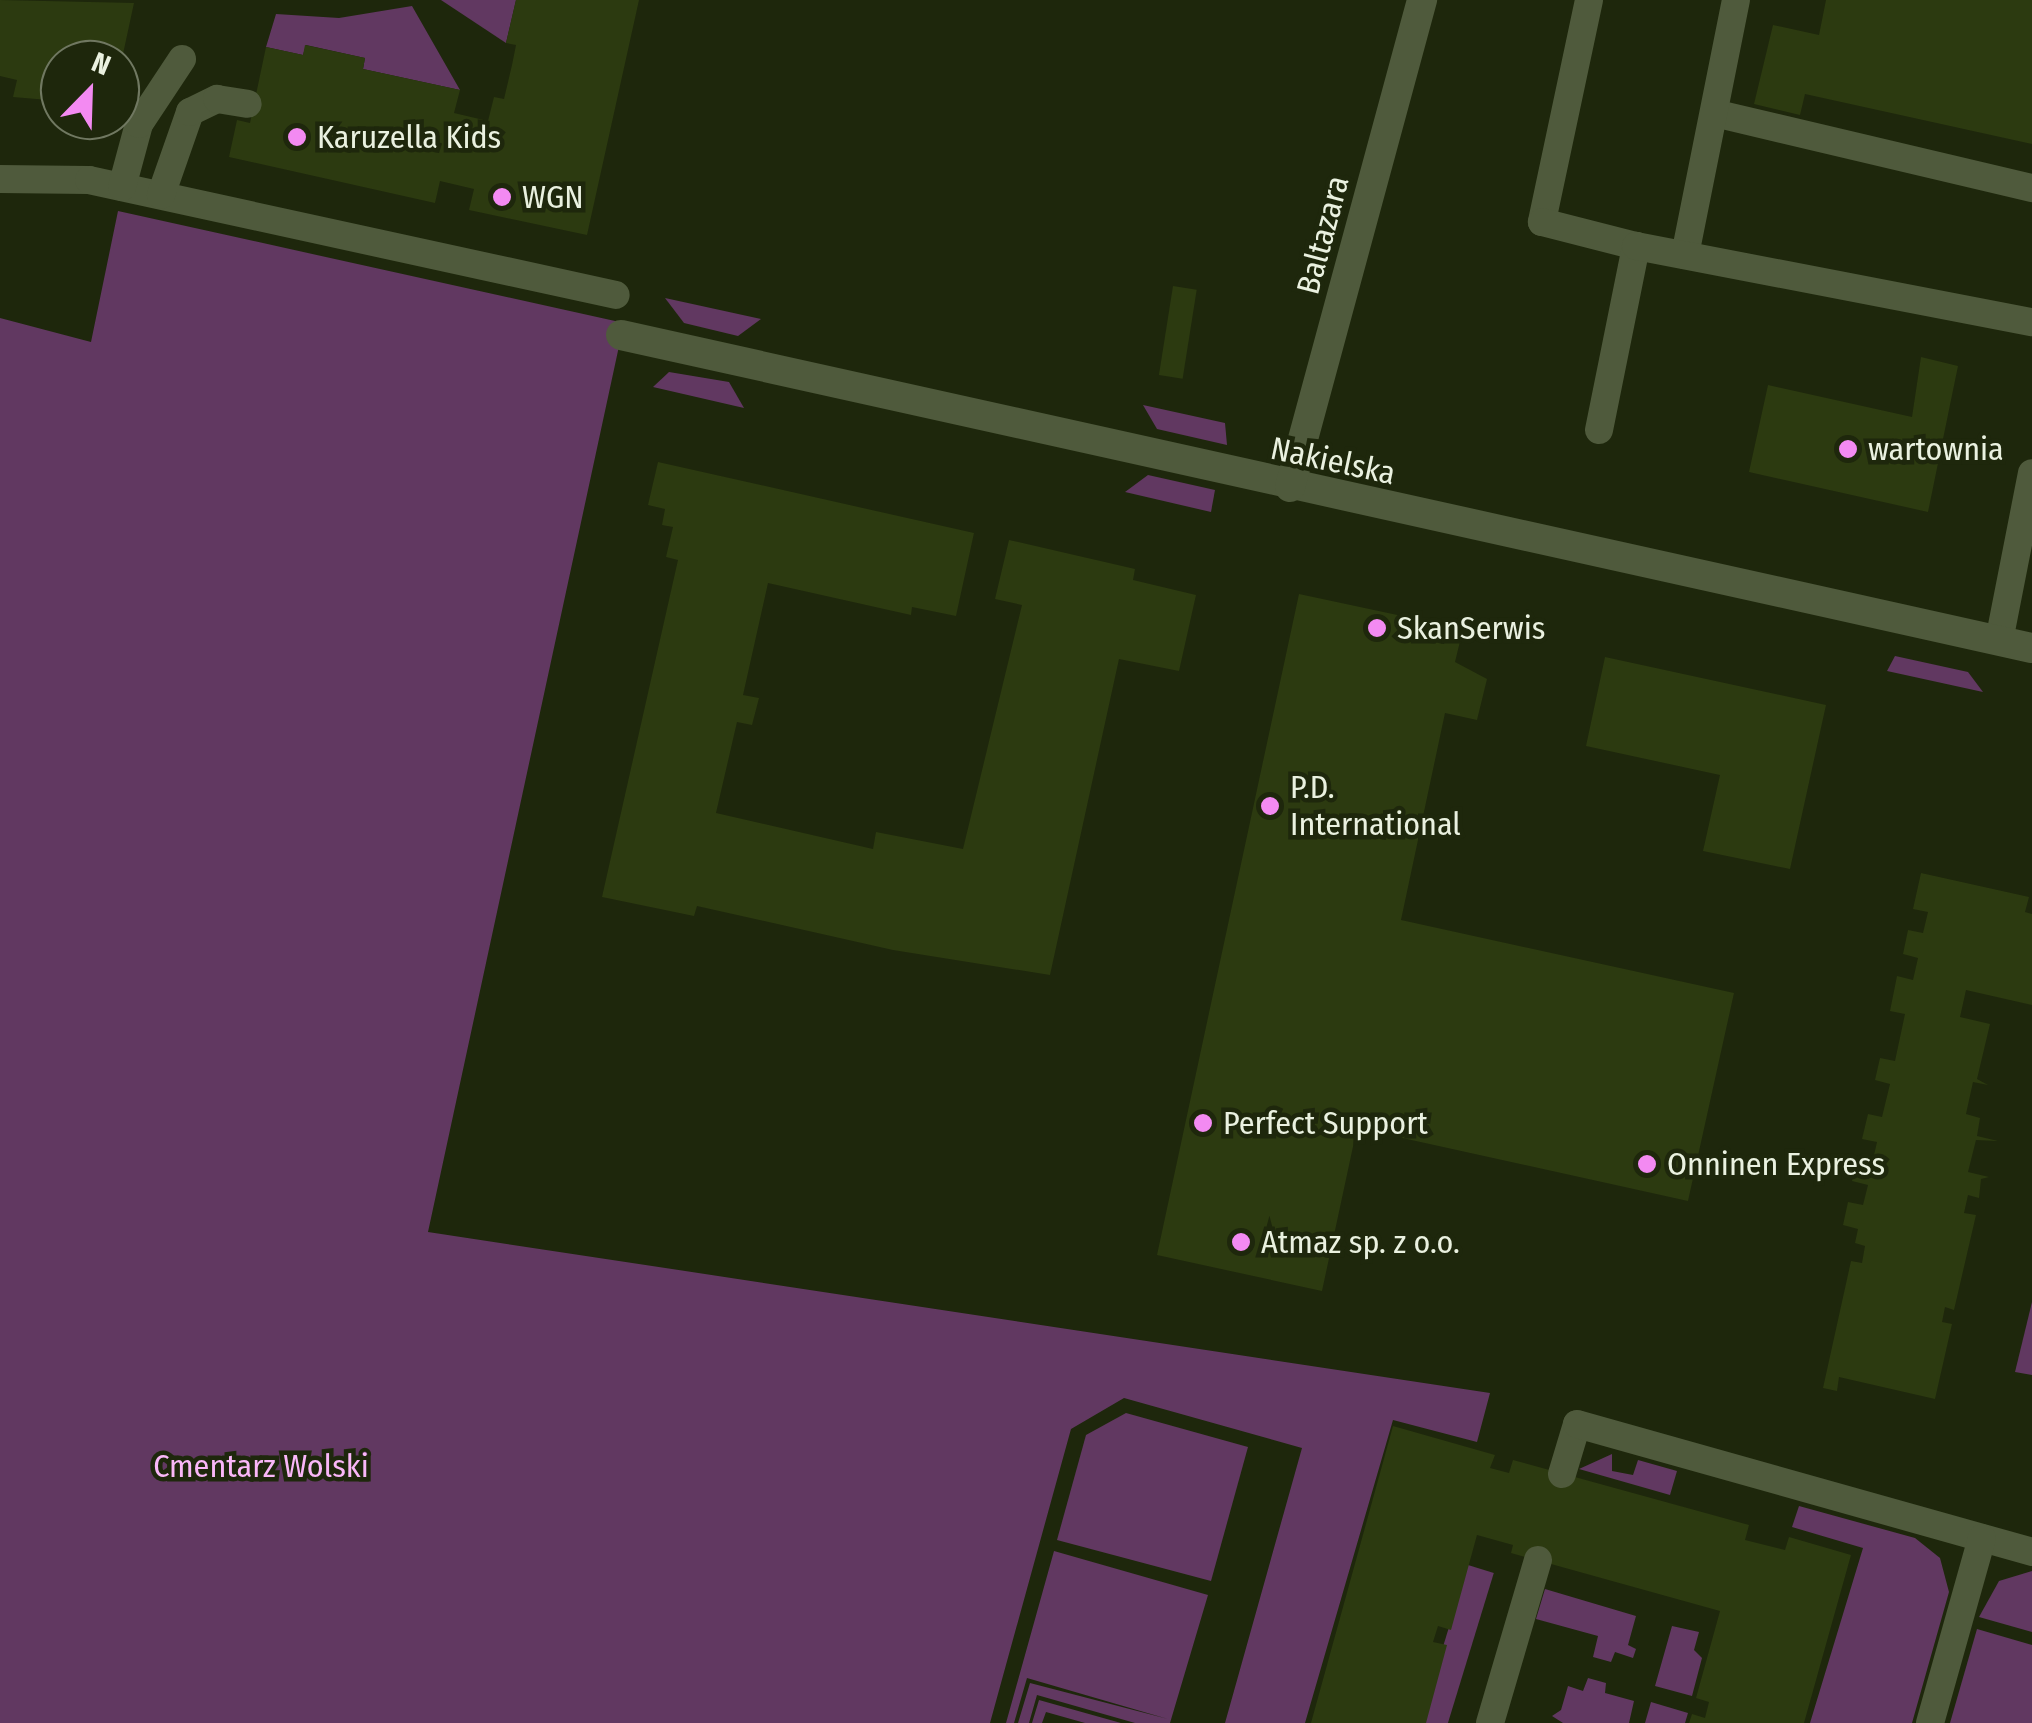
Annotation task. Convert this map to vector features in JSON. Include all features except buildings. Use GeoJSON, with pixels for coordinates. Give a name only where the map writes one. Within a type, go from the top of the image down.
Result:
{"type":"FeatureCollection","features":[{"type":"Feature","properties":{"kind":"street","name":"Baltazara"},"geometry":{"type":"LineString","coordinates":[[1290,488],[1422,0]]}},
{"type":"Feature","properties":{"kind":"street","name":"Nakielska"},"geometry":{"type":"LineString","coordinates":[[621,336],[1290,488],[2032,648]]}},
{"type":"Feature","properties":{"kind":"lane"},"geometry":{"type":"LineString","coordinates":[[1589,0],[1542,222],[1636,246],[2032,322]]}},
{"type":"Feature","properties":{"kind":"lane"},"geometry":{"type":"LineString","coordinates":[[1685,255],[1736,0]]}},
{"type":"Feature","properties":{"kind":"lane"},"geometry":{"type":"LineString","coordinates":[[122,188],[139,124],[182,59]]}},
{"type":"Feature","properties":{"kind":"lane"},"geometry":{"type":"LineString","coordinates":[[161,196],[190,112],[218,100],[248,104]]}},
{"type":"Feature","properties":{"kind":"lane"},"geometry":{"type":"LineString","coordinates":[[1714,113],[2032,188]]}},
{"type":"Feature","properties":{"kind":"lane"},"geometry":{"type":"LineString","coordinates":[[0,179],[42,175],[122,188],[616,296]]}},
{"type":"Feature","properties":{"kind":"lane"},"geometry":{"type":"LineString","coordinates":[[1599,430],[1636,246]]}},
{"type":"Feature","properties":{"kind":"lane"},"geometry":{"type":"LineString","coordinates":[[1999,640],[2032,473]]}},
{"type":"Feature","properties":{"kind":"lane"},"geometry":{"type":"LineString","coordinates":[[1562,1474],[1577,1424],[2032,1552]]}},
{"type":"Feature","properties":{"kind":"lane"},"geometry":{"type":"LineString","coordinates":[[1930,1723],[1982,1538]]}},
{"type":"Feature","properties":{"kind":"lane"},"geometry":{"type":"LineString","coordinates":[[1490,1723],[1538,1560]]}},
{"type":"Feature","properties":{"kind":"green space"},"geometry":{"type":"Polygon","coordinates":[[[441,0],[516,0],[506,43],[441,0]]]}},
{"type":"Feature","properties":{"kind":"green space"},"geometry":{"type":"Polygon","coordinates":[[[412,6],[460,90],[363,69],[365,58],[306,45],[303,55],[266,47],[276,14],[339,18],[412,6]]]}},
{"type":"Feature","properties":{"kind":"green space","name":"Cmentarz Wolski"},"geometry":{"type":"Polygon","coordinates":[[[118,211],[624,323],[428,1232],[1490,1393],[1477,1442],[1393,1420],[1305,1723],[1225,1723],[1302,1448],[1124,1398],[1071,1429],[990,1723],[0,1723],[0,318],[91,342],[118,211]]]}},
{"type":"Feature","properties":{"kind":"green space"},"geometry":{"type":"Polygon","coordinates":[[[665,298],[761,319],[738,336],[684,323],[665,298]]]}},
{"type":"Feature","properties":{"kind":"green space"},"geometry":{"type":"Polygon","coordinates":[[[669,372],[729,382],[744,408],[653,387],[669,372]]]}},
{"type":"Feature","properties":{"kind":"green space"},"geometry":{"type":"Polygon","coordinates":[[[1143,405],[1225,423],[1227,445],[1157,429],[1143,405]]]}},
{"type":"Feature","properties":{"kind":"green space"},"geometry":{"type":"Polygon","coordinates":[[[1148,475],[1215,490],[1211,512],[1125,492],[1148,475]]]}},
{"type":"Feature","properties":{"kind":"green space"},"geometry":{"type":"Polygon","coordinates":[[[1895,656],[1968,672],[1983,692],[1887,671],[1895,656]]]}},
{"type":"Feature","properties":{"kind":"green space"},"geometry":{"type":"Polygon","coordinates":[[[2032,1302],[2032,1375],[2015,1372],[2032,1302]]]}},
{"type":"Feature","properties":{"kind":"green space"},"geometry":{"type":"Polygon","coordinates":[[[1126,1413],[1248,1447],[1211,1581],[1057,1540],[1086,1435],[1126,1413]]]}},
{"type":"Feature","properties":{"kind":"green space"},"geometry":{"type":"Polygon","coordinates":[[[1612,1454],[1612,1471],[1633,1475],[1638,1460],[1677,1471],[1670,1495],[1579,1469],[1612,1454]]]}},
{"type":"Feature","properties":{"kind":"green space"},"geometry":{"type":"Polygon","coordinates":[[[1799,1506],[1915,1538],[1940,1558],[1949,1592],[1912,1723],[1810,1723],[1863,1548],[1792,1527],[1799,1506]]]}},
{"type":"Feature","properties":{"kind":"green space"},"geometry":{"type":"Polygon","coordinates":[[[1054,1551],[1208,1595],[1170,1723],[1135,1723],[1037,1695],[1029,1723],[1018,1723],[1030,1683],[1168,1719],[1027,1678],[1014,1723],[1006,1723],[1054,1551]]]}},
{"type":"Feature","properties":{"kind":"green space"},"geometry":{"type":"Polygon","coordinates":[[[1468,1565],[1494,1573],[1448,1723],[1420,1722],[1468,1565]]]}},
{"type":"Feature","properties":{"kind":"green space"},"geometry":{"type":"Polygon","coordinates":[[[2032,1571],[2032,1632],[1979,1617],[1999,1581],[2032,1571]]]}},
{"type":"Feature","properties":{"kind":"green space"},"geometry":{"type":"Polygon","coordinates":[[[1545,1589],[1636,1616],[1628,1645],[1636,1649],[1633,1658],[1615,1652],[1611,1662],[1593,1657],[1598,1636],[1536,1619],[1545,1589]]]}},
{"type":"Feature","properties":{"kind":"green space"},"geometry":{"type":"Polygon","coordinates":[[[1672,1626],[1699,1632],[1694,1650],[1702,1658],[1692,1696],[1655,1686],[1672,1626]]]}},
{"type":"Feature","properties":{"kind":"green space"},"geometry":{"type":"Polygon","coordinates":[[[1977,1629],[2032,1645],[2032,1723],[1950,1723],[1977,1629]]]}},
{"type":"Feature","properties":{"kind":"green space"},"geometry":{"type":"Polygon","coordinates":[[[1588,1678],[1606,1683],[1605,1693],[1634,1701],[1629,1723],[1563,1723],[1552,1716],[1561,1710],[1568,1686],[1583,1691],[1588,1678]]]}},
{"type":"Feature","properties":{"kind":"green space"},"geometry":{"type":"Polygon","coordinates":[[[1039,1700],[1121,1723],[1085,1723],[1046,1712],[1042,1723],[1032,1723],[1039,1700]]]}},
{"type":"Feature","properties":{"kind":"green space"},"geometry":{"type":"Polygon","coordinates":[[[1651,1702],[1688,1713],[1685,1723],[1645,1723],[1651,1702]]]}},
{"type":"Feature","properties":{"kind":"place","name":"Karuzella Kids"},"geometry":{"type":"Point","coordinates":[297,137]}},
{"type":"Feature","properties":{"kind":"place","name":"WGN"},"geometry":{"type":"Point","coordinates":[502,197]}},
{"type":"Feature","properties":{"kind":"place","name":"wartownia"},"geometry":{"type":"Point","coordinates":[1848,449]}},
{"type":"Feature","properties":{"kind":"place","name":"SkanSerwis"},"geometry":{"type":"Point","coordinates":[1377,628]}},
{"type":"Feature","properties":{"kind":"place","name":"P.D. International"},"geometry":{"type":"Point","coordinates":[1270,806]}},
{"type":"Feature","properties":{"kind":"place","name":"Perfect Support"},"geometry":{"type":"Point","coordinates":[1203,1123]}},
{"type":"Feature","properties":{"kind":"place","name":"Onninen Express"},"geometry":{"type":"Point","coordinates":[1647,1164]}},
{"type":"Feature","properties":{"kind":"place","name":"Atmaz sp. z o.o."},"geometry":{"type":"Point","coordinates":[1241,1242]}}]}
